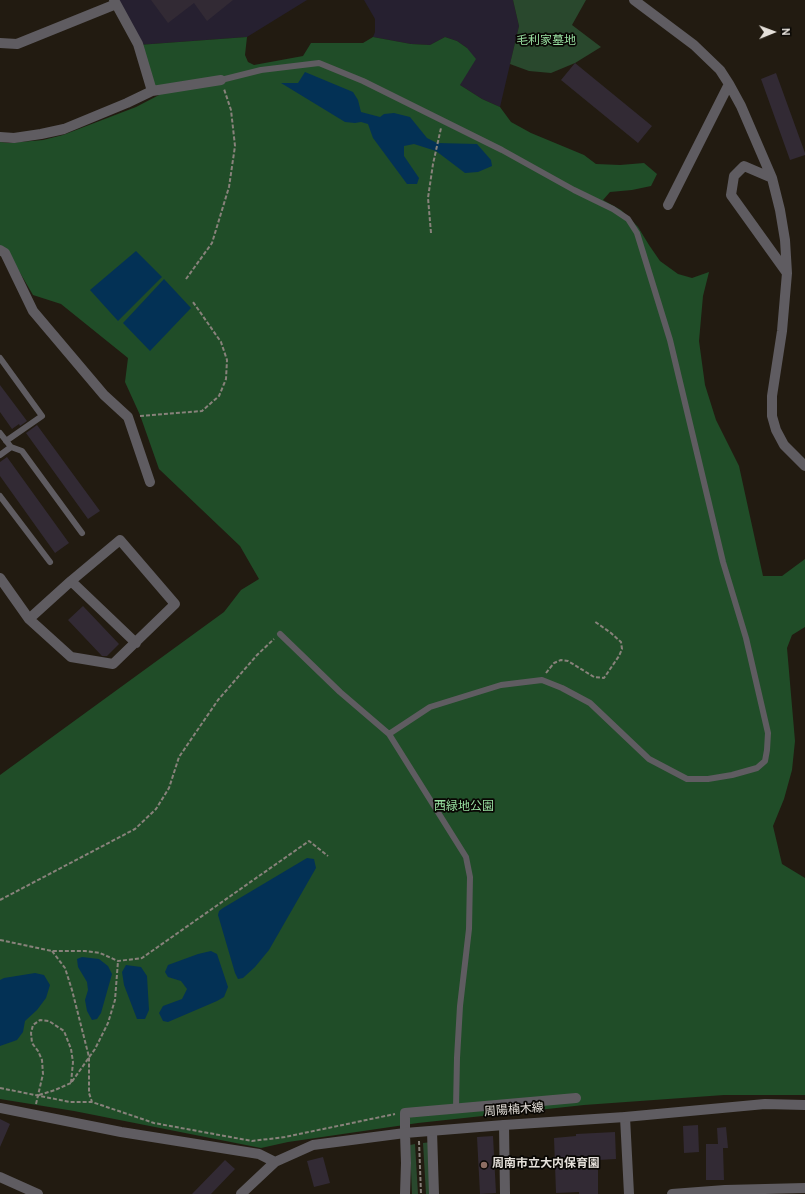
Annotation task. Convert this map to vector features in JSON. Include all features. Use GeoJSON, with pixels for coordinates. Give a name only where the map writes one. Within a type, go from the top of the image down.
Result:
{"type":"FeatureCollection","features":[{"type":"Feature","properties":{"kind":"street"},"geometry":{"type":"LineString","coordinates":[[634,0],[694,46],[720,70],[741,106],[772,178],[780,210],[785,240],[787,273],[782,331],[772,396],[772,416],[776,430],[784,444],[805,466]]}},
{"type":"Feature","properties":{"kind":"street"},"geometry":{"type":"LineString","coordinates":[[0,44],[18,44],[115,2],[138,44],[152,91]]}},
{"type":"Feature","properties":{"kind":"street"},"geometry":{"type":"LineString","coordinates":[[0,137],[14,138],[64,129],[152,91],[221,80]]}},
{"type":"Feature","properties":{"kind":"street"},"geometry":{"type":"LineString","coordinates":[[668,205],[729,84]]}},
{"type":"Feature","properties":{"kind":"street"},"geometry":{"type":"LineString","coordinates":[[772,178],[744,166],[734,176],[731,194],[787,273]]}},
{"type":"Feature","properties":{"kind":"street"},"geometry":{"type":"LineString","coordinates":[[0,250],[5,253],[33,311],[104,394],[128,416],[150,482]]}},
{"type":"Feature","properties":{"kind":"street"},"geometry":{"type":"LineString","coordinates":[[0,578],[29,619],[71,657],[113,664],[175,604],[120,540],[29,619]]}},
{"type":"Feature","properties":{"kind":"street"},"geometry":{"type":"LineString","coordinates":[[71,581],[136,643]]}},
{"type":"Feature","properties":{"kind":"street"},"geometry":{"type":"LineString","coordinates":[[405,1194],[406,1113],[576,1098]]}},
{"type":"Feature","properties":{"kind":"street","name":"周陽楠木線"},"geometry":{"type":"LineString","coordinates":[[240,1194],[275,1162],[313,1145],[405,1133],[625,1117],[765,1104],[805,1105]]}},
{"type":"Feature","properties":{"kind":"street"},"geometry":{"type":"LineString","coordinates":[[0,1108],[121,1132],[258,1154],[275,1162]]}},
{"type":"Feature","properties":{"kind":"street"},"geometry":{"type":"LineString","coordinates":[[625,1117],[629,1194]]}},
{"type":"Feature","properties":{"kind":"street"},"geometry":{"type":"LineString","coordinates":[[504,1125],[505,1194]]}},
{"type":"Feature","properties":{"kind":"street"},"geometry":{"type":"LineString","coordinates":[[432,1131],[434,1194]]}},
{"type":"Feature","properties":{"kind":"street"},"geometry":{"type":"LineString","coordinates":[[0,1177],[38,1194]]}},
{"type":"Feature","properties":{"kind":"street"},"geometry":{"type":"LineString","coordinates":[[672,1194],[805,1188]]}},
{"type":"Feature","properties":{"kind":"lane"},"geometry":{"type":"LineString","coordinates":[[221,80],[261,70],[319,63],[363,81],[502,150],[574,190],[613,209],[628,219],[637,233],[670,340],[723,562],[746,638],[768,733],[765,761],[757,768],[732,775],[708,779],[687,778],[649,759],[590,703],[562,688],[542,680],[501,685],[430,707],[389,734]]}},
{"type":"Feature","properties":{"kind":"lane"},"geometry":{"type":"LineString","coordinates":[[0,358],[42,416],[6,441]]}},
{"type":"Feature","properties":{"kind":"lane"},"geometry":{"type":"LineString","coordinates":[[0,433],[11,447],[22,450],[82,533]]}},
{"type":"Feature","properties":{"kind":"lane"},"geometry":{"type":"LineString","coordinates":[[0,455],[11,447]]}},
{"type":"Feature","properties":{"kind":"lane"},"geometry":{"type":"LineString","coordinates":[[0,496],[50,562]]}},
{"type":"Feature","properties":{"kind":"lane"},"geometry":{"type":"LineString","coordinates":[[280,634],[340,692],[389,734],[466,857],[470,877],[469,929],[459,1014],[456,1108]]}},
{"type":"Feature","properties":{"kind":"path"},"geometry":{"type":"LineString","coordinates":[[186,279],[212,243],[229,186],[235,146],[232,110],[221,80]]}},
{"type":"Feature","properties":{"kind":"path"},"geometry":{"type":"LineString","coordinates":[[431,233],[428,198],[442,120]]}},
{"type":"Feature","properties":{"kind":"path"},"geometry":{"type":"LineString","coordinates":[[140,416],[202,411],[219,396],[226,379],[226,360],[221,342],[193,302]]}},
{"type":"Feature","properties":{"kind":"path"},"geometry":{"type":"LineString","coordinates":[[542,680],[548,669],[554,663],[561,660],[568,661],[594,677],[604,678],[619,656],[622,648],[621,642],[594,621]]}},
{"type":"Feature","properties":{"kind":"path"},"geometry":{"type":"LineString","coordinates":[[0,900],[135,829],[156,809],[169,788],[179,757],[218,700],[257,655],[280,634]]}},
{"type":"Feature","properties":{"kind":"path"},"geometry":{"type":"LineString","coordinates":[[0,940],[52,951],[85,950],[100,953],[118,961],[142,958],[310,841],[328,856]]}},
{"type":"Feature","properties":{"kind":"path"},"geometry":{"type":"LineString","coordinates":[[52,951],[65,968],[79,1017],[89,1057],[88,1079],[89,1092],[92,1102]]}},
{"type":"Feature","properties":{"kind":"path"},"geometry":{"type":"LineString","coordinates":[[37,1095],[55,1090],[71,1083],[95,1049],[108,1022],[115,1000],[118,961]]}},
{"type":"Feature","properties":{"kind":"path"},"geometry":{"type":"LineString","coordinates":[[37,1095],[43,1074],[42,1060],[32,1043],[31,1033],[33,1025],[40,1020],[49,1021],[64,1031],[71,1049],[73,1062],[71,1083]]}},
{"type":"Feature","properties":{"kind":"path"},"geometry":{"type":"LineString","coordinates":[[0,1088],[70,1102],[92,1102],[154,1122],[252,1141],[285,1137],[376,1117],[406,1113]]}},
{"type":"Feature","properties":{"kind":"path"},"geometry":{"type":"LineString","coordinates":[[418,1132],[421,1194]]}},
{"type":"Feature","properties":{"kind":"shaded area"},"geometry":{"type":"Polygon","coordinates":[[[114,0],[307,0],[247,37],[138,45],[114,0]]]}},
{"type":"Feature","properties":{"kind":"shaded area"},"geometry":{"type":"Polygon","coordinates":[[[364,0],[513,0],[519,26],[500,107],[482,99],[460,85],[467,48],[457,41],[445,37],[430,45],[411,44],[373,37],[375,32],[375,19],[364,0]]]}},
{"type":"Feature","properties":{"kind":"green space","name":"毛利家墓地"},"geometry":{"type":"Polygon","coordinates":[[[513,0],[586,0],[572,25],[601,47],[575,63],[551,73],[529,71],[510,64],[519,26],[513,0]]]}},
{"type":"Feature","properties":{"kind":"green space","name":"西緑地公園"},"geometry":{"type":"Polygon","coordinates":[[[247,37],[245,55],[248,62],[254,65],[303,56],[311,43],[363,43],[373,37],[411,44],[430,45],[445,37],[457,41],[467,48],[476,59],[460,85],[482,99],[500,107],[511,122],[531,133],[584,155],[596,164],[620,165],[644,163],[657,174],[651,186],[632,190],[610,192],[603,200],[621,210],[638,227],[660,261],[678,274],[692,278],[709,272],[703,296],[699,341],[705,385],[716,420],[739,466],[763,576],[782,576],[805,559],[805,627],[792,635],[787,648],[795,741],[792,770],[784,799],[773,826],[782,864],[805,878],[805,1095],[724,1095],[584,1105],[418,1123],[288,1142],[261,1148],[74,1111],[0,1099],[0,775],[224,612],[241,590],[259,579],[240,546],[159,469],[140,415],[125,382],[128,358],[61,304],[33,295],[9,254],[0,247],[0,142],[9,143],[43,140],[63,135],[136,107],[159,95],[138,45],[247,37]]]}},
{"type":"Feature","properties":{"kind":"green space"},"geometry":{"type":"Polygon","coordinates":[[[432,1142],[434,1194],[426,1194],[423,1143],[432,1142]]]}},
{"type":"Feature","properties":{"kind":"green space"},"geometry":{"type":"Polygon","coordinates":[[[415,1144],[418,1194],[412,1194],[410,1145],[415,1144]]]}},
{"type":"Feature","properties":{"kind":"water"},"geometry":{"type":"Polygon","coordinates":[[[305,72],[353,92],[358,100],[361,112],[380,117],[384,114],[394,113],[410,117],[427,138],[437,143],[477,144],[491,160],[492,166],[478,172],[465,173],[436,151],[414,144],[404,146],[404,156],[419,178],[417,184],[407,184],[373,138],[368,124],[361,122],[345,122],[281,83],[298,83],[305,72]]]}},
{"type":"Feature","properties":{"kind":"water"},"geometry":{"type":"Polygon","coordinates":[[[136,251],[162,277],[118,321],[90,290],[136,251]]]}},
{"type":"Feature","properties":{"kind":"water"},"geometry":{"type":"Polygon","coordinates":[[[164,279],[191,308],[150,351],[123,323],[164,279]]]}},
{"type":"Feature","properties":{"kind":"water"},"geometry":{"type":"Polygon","coordinates":[[[307,858],[314,859],[316,868],[269,950],[255,967],[243,978],[238,979],[218,915],[219,911],[307,858]]]}},
{"type":"Feature","properties":{"kind":"water"},"geometry":{"type":"Polygon","coordinates":[[[211,951],[217,954],[228,987],[224,997],[168,1022],[163,1021],[159,1013],[163,1006],[182,999],[187,989],[181,981],[168,977],[165,972],[168,965],[211,951]]]}},
{"type":"Feature","properties":{"kind":"water"},"geometry":{"type":"Polygon","coordinates":[[[82,957],[99,959],[108,966],[112,974],[101,1013],[97,1019],[92,1020],[87,1011],[85,1000],[88,990],[87,982],[78,967],[77,959],[82,957]]]}},
{"type":"Feature","properties":{"kind":"water"},"geometry":{"type":"Polygon","coordinates":[[[126,965],[141,967],[147,976],[149,1010],[145,1019],[137,1019],[124,985],[122,972],[126,965]]]}},
{"type":"Feature","properties":{"kind":"water"},"geometry":{"type":"Polygon","coordinates":[[[35,973],[44,975],[50,985],[46,998],[37,1010],[25,1021],[23,1032],[17,1040],[0,1046],[0,980],[35,973]]]}},
{"type":"Feature","properties":{"kind":"building"},"geometry":{"type":"Polygon","coordinates":[[[151,0],[233,0],[207,21],[194,3],[168,23],[151,0]]]}},
{"type":"Feature","properties":{"kind":"building"},"geometry":{"type":"Polygon","coordinates":[[[575,63],[652,126],[638,143],[561,80],[575,63]]]}},
{"type":"Feature","properties":{"kind":"building"},"geometry":{"type":"Polygon","coordinates":[[[776,73],[805,153],[805,155],[790,160],[761,79],[776,73]]]}},
{"type":"Feature","properties":{"kind":"building"},"geometry":{"type":"Polygon","coordinates":[[[0,385],[27,421],[20,426],[19,424],[12,429],[0,412],[0,385]]]}},
{"type":"Feature","properties":{"kind":"building"},"geometry":{"type":"Polygon","coordinates":[[[37,425],[100,511],[88,519],[26,433],[37,425]]]}},
{"type":"Feature","properties":{"kind":"building"},"geometry":{"type":"Polygon","coordinates":[[[7,457],[69,543],[55,553],[0,476],[0,462],[7,457]]]}},
{"type":"Feature","properties":{"kind":"building"},"geometry":{"type":"Polygon","coordinates":[[[83,606],[119,644],[107,656],[102,656],[68,620],[83,606]]]}},
{"type":"Feature","properties":{"kind":"building"},"geometry":{"type":"Polygon","coordinates":[[[0,1119],[10,1124],[0,1147],[0,1119]]]}},
{"type":"Feature","properties":{"kind":"building"},"geometry":{"type":"Polygon","coordinates":[[[698,1125],[699,1152],[684,1153],[683,1126],[698,1125]]]}},
{"type":"Feature","properties":{"kind":"building"},"geometry":{"type":"Polygon","coordinates":[[[726,1127],[728,1148],[723,1148],[724,1180],[706,1180],[706,1144],[718,1144],[717,1128],[726,1127]]]}},
{"type":"Feature","properties":{"kind":"building"},"geometry":{"type":"Polygon","coordinates":[[[615,1132],[616,1159],[598,1160],[598,1194],[579,1194],[579,1192],[556,1193],[554,1138],[576,1136],[576,1134],[615,1132]]]}},
{"type":"Feature","properties":{"kind":"building"},"geometry":{"type":"Polygon","coordinates":[[[493,1136],[496,1193],[480,1194],[477,1137],[493,1136]]]}},
{"type":"Feature","properties":{"kind":"building"},"geometry":{"type":"Polygon","coordinates":[[[323,1157],[330,1183],[314,1187],[307,1161],[323,1157]]]}},
{"type":"Feature","properties":{"kind":"building"},"geometry":{"type":"Polygon","coordinates":[[[225,1160],[235,1169],[211,1194],[192,1194],[225,1160]]]}},
{"type":"Feature","properties":{"kind":"place","name":"周南市立大内保育園"},"geometry":{"type":"Point","coordinates":[484,1165]}}]}
